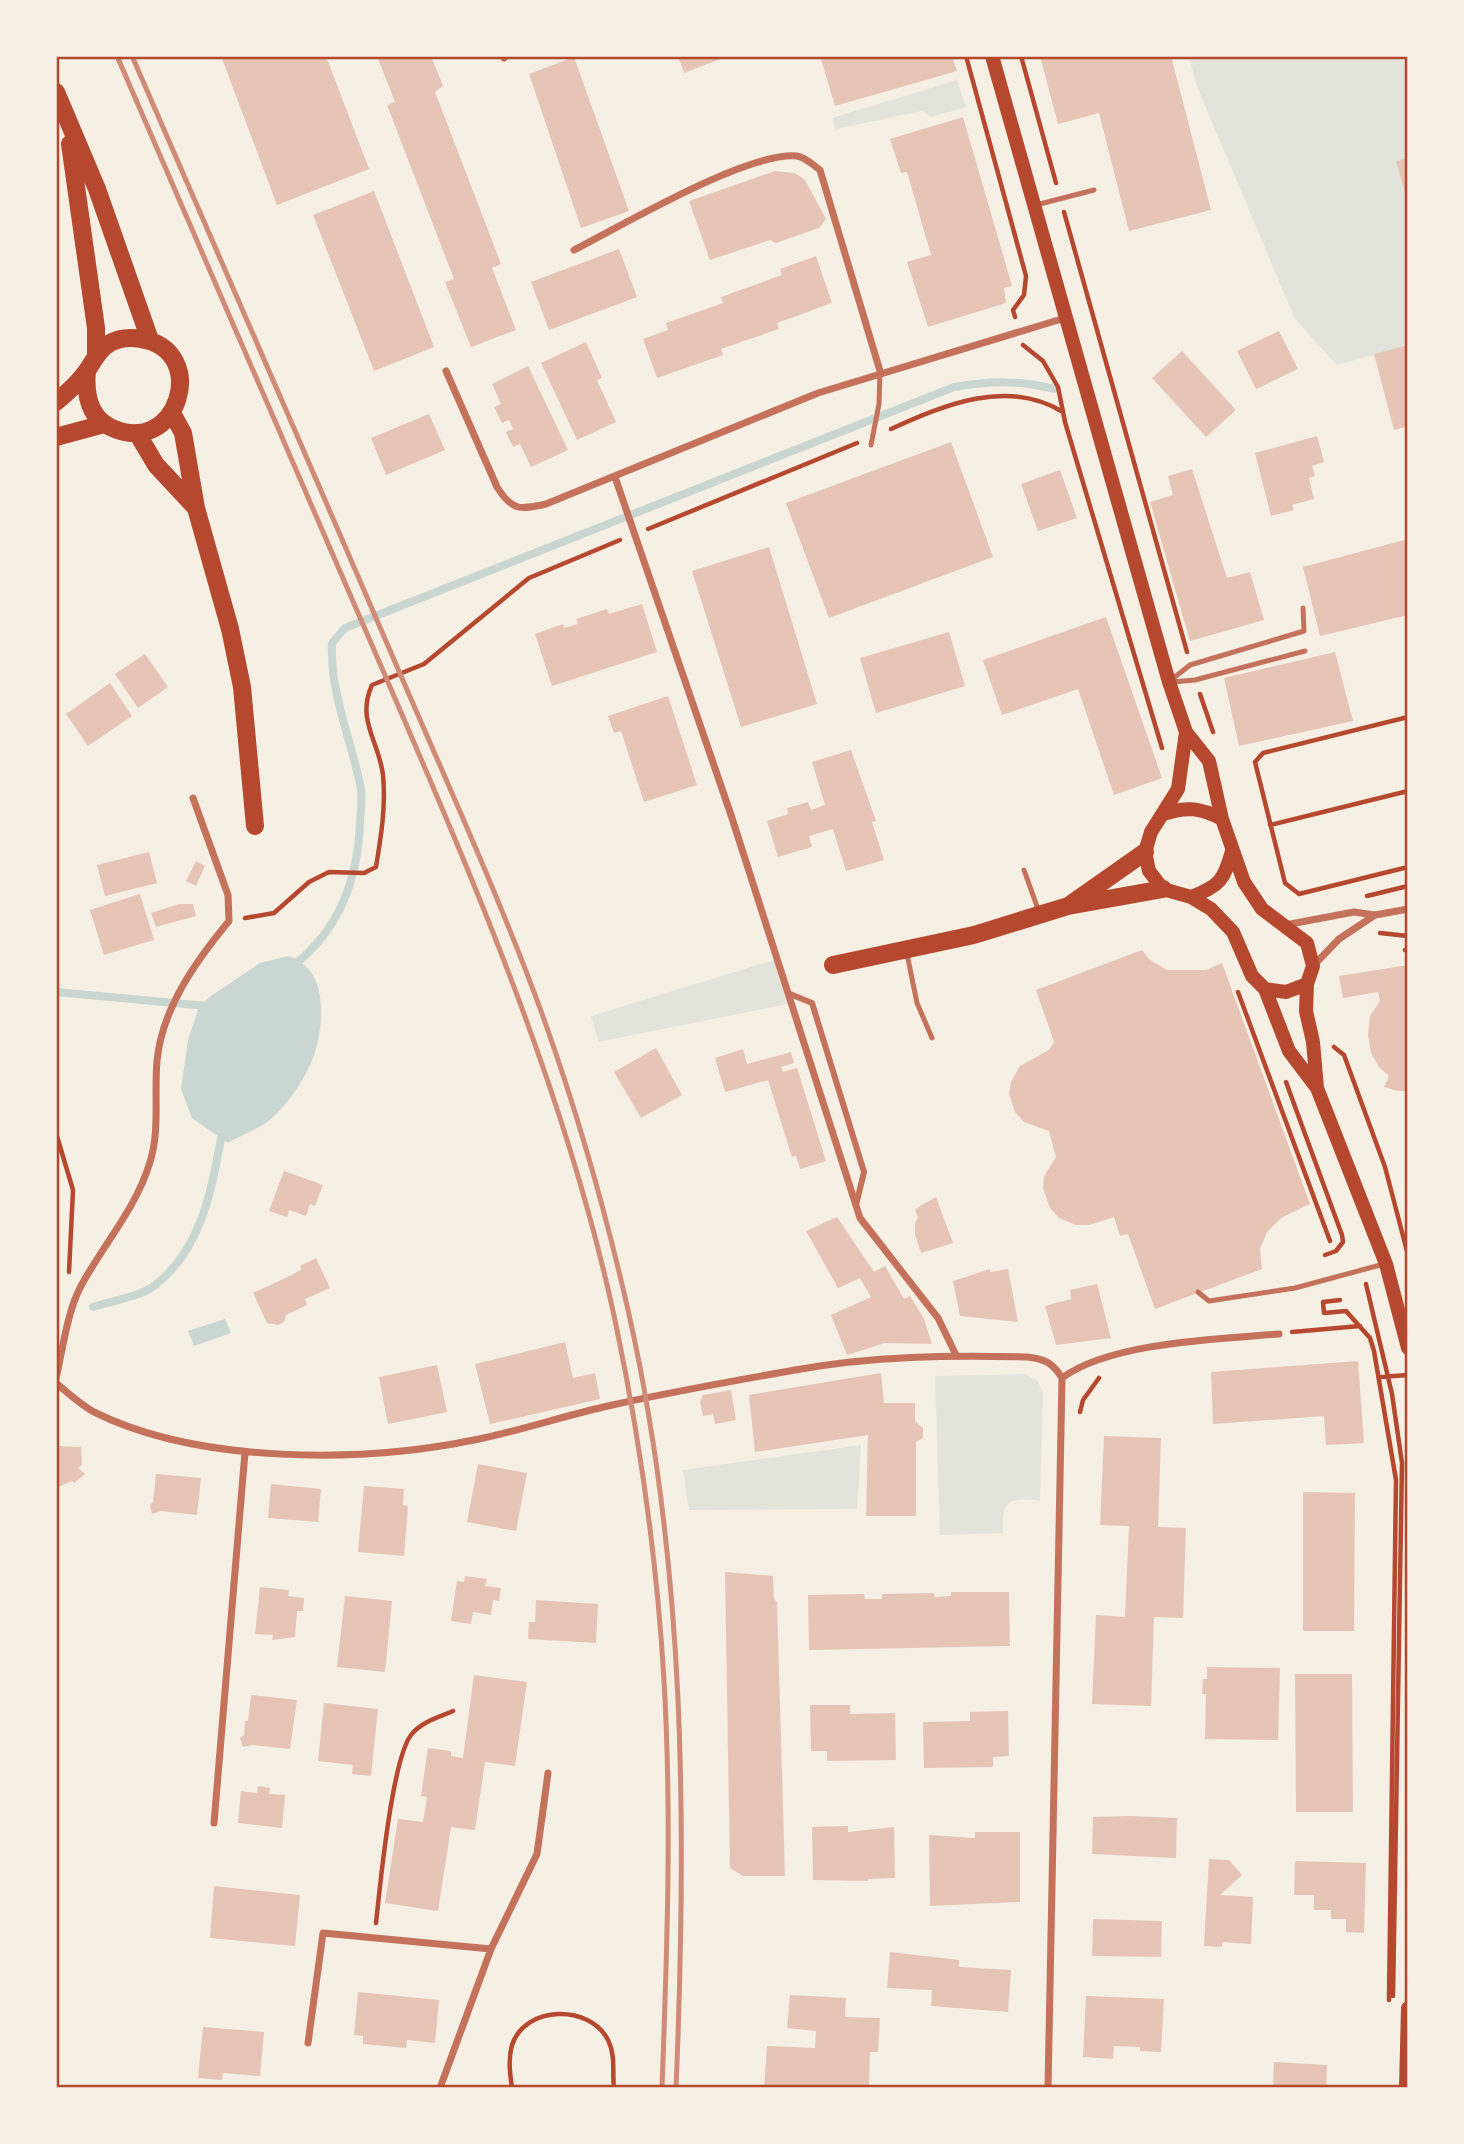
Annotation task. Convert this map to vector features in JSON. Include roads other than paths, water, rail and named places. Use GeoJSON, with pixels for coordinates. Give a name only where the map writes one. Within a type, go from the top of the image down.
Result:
{"type":"FeatureCollection","features":[{"type":"Feature","properties":{"kind":"main road"},"geometry":{"type":"LineString","coordinates":[[992,56],[1168,682],[1186,732],[1209,761],[1222,819],[1244,883],[1262,909],[1281,926],[1307,943],[1314,965],[1307,984],[1307,1011],[1314,1042],[1317,1088]]}},
{"type":"Feature","properties":{"kind":"main road"},"geometry":{"type":"LineString","coordinates":[[56,92],[97,189],[150,340]]}},
{"type":"Feature","properties":{"kind":"main road"},"geometry":{"type":"LineString","coordinates":[[56,402],[91,363],[111,343],[130,337],[150,340],[165,349],[176,363],[180,388],[173,413],[157,427],[137,433],[120,431],[104,424],[91,409],[85,391],[91,363],[96,328],[67,123]]}},
{"type":"Feature","properties":{"kind":"main road"},"geometry":{"type":"LineString","coordinates":[[173,413],[183,433],[196,508],[230,629],[242,687],[256,826]]}},
{"type":"Feature","properties":{"kind":"main road"},"geometry":{"type":"LineString","coordinates":[[56,437],[104,424]]}},
{"type":"Feature","properties":{"kind":"main road"},"geometry":{"type":"LineString","coordinates":[[137,433],[156,465],[196,508]]}},
{"type":"Feature","properties":{"kind":"main road"},"geometry":{"type":"LineString","coordinates":[[1163,889],[1149,871],[1144,852],[1151,832],[1178,789],[1186,732]]}},
{"type":"Feature","properties":{"kind":"main road"},"geometry":{"type":"LineString","coordinates":[[1164,814],[1183,807],[1204,810],[1222,819]]}},
{"type":"Feature","properties":{"kind":"main road"},"geometry":{"type":"LineString","coordinates":[[1191,897],[1208,890],[1225,878],[1233,849]]}},
{"type":"Feature","properties":{"kind":"main road"},"geometry":{"type":"LineString","coordinates":[[1068,906],[1144,852]]}},
{"type":"Feature","properties":{"kind":"main road"},"geometry":{"type":"LineString","coordinates":[[833,965],[907,951],[1068,906],[1163,889],[1191,897],[1211,909],[1233,932],[1252,976],[1265,989],[1289,1051],[1317,1088],[1386,1264],[1406,1326],[1408,1348]]}},
{"type":"Feature","properties":{"kind":"main road"},"geometry":{"type":"LineString","coordinates":[[1265,989],[1286,992],[1307,984]]}},
{"type":"Feature","properties":{"kind":"main road"},"geometry":{"type":"LineString","coordinates":[[1406,2088],[1408,2008]]}},
{"type":"Feature","properties":{"kind":"street"},"geometry":{"type":"LineString","coordinates":[[575,250],[687,191],[774,157],[801,156],[820,170],[880,371]]}},
{"type":"Feature","properties":{"kind":"street"},"geometry":{"type":"LineString","coordinates":[[446,371],[506,502],[522,509],[546,504],[818,393],[880,371],[1065,318]]}},
{"type":"Feature","properties":{"kind":"street"},"geometry":{"type":"LineString","coordinates":[[615,477],[790,994],[860,1218],[938,1318],[956,1355]]}},
{"type":"Feature","properties":{"kind":"street"},"geometry":{"type":"LineString","coordinates":[[193,798],[228,895],[229,921],[199,957],[176,997],[157,1057],[152,1159],[139,1193],[119,1229],[79,1289],[56,1381],[92,1411],[151,1434],[245,1452],[397,1451],[473,1440],[608,1406],[797,1370],[884,1357],[956,1355],[1043,1359],[1054,1365],[1062,1378],[1048,2088]]}},
{"type":"Feature","properties":{"kind":"street"},"geometry":{"type":"LineString","coordinates":[[1281,926],[1354,912],[1375,915],[1408,909]]}},
{"type":"Feature","properties":{"kind":"street"},"geometry":{"type":"LineString","coordinates":[[1314,965],[1339,939],[1375,915]]}},
{"type":"Feature","properties":{"kind":"street"},"geometry":{"type":"LineString","coordinates":[[790,994],[812,1003],[864,1172],[856,1205]]}},
{"type":"Feature","properties":{"kind":"street"},"geometry":{"type":"LineString","coordinates":[[1062,1378],[1079,1366],[1141,1350],[1185,1342],[1279,1334]]}},
{"type":"Feature","properties":{"kind":"street"},"geometry":{"type":"LineString","coordinates":[[214,1823],[245,1452]]}},
{"type":"Feature","properties":{"kind":"street"},"geometry":{"type":"LineString","coordinates":[[440,2088],[491,1948],[537,1854],[548,1773]]}},
{"type":"Feature","properties":{"kind":"street"},"geometry":{"type":"LineString","coordinates":[[308,2043],[323,1933],[491,1948]]}},
{"type":"Feature","properties":{"kind":"lane"},"geometry":{"type":"LineString","coordinates":[[1034,205],[1094,190]]}},
{"type":"Feature","properties":{"kind":"lane"},"geometry":{"type":"LineString","coordinates":[[871,445],[879,404],[880,371]]}},
{"type":"Feature","properties":{"kind":"lane"},"geometry":{"type":"LineString","coordinates":[[1168,682],[1190,665],[1304,631],[1303,608]]}},
{"type":"Feature","properties":{"kind":"lane"},"geometry":{"type":"LineString","coordinates":[[1168,682],[1195,680],[1305,651]]}},
{"type":"Feature","properties":{"kind":"lane"},"geometry":{"type":"LineString","coordinates":[[1024,870],[1040,915]]}},
{"type":"Feature","properties":{"kind":"lane"},"geometry":{"type":"LineString","coordinates":[[907,951],[917,1003],[932,1038]]}},
{"type":"Feature","properties":{"kind":"lane"},"geometry":{"type":"LineString","coordinates":[[1198,1292],[1209,1301],[1295,1288],[1386,1264]]}},
{"type":"Feature","properties":{"kind":"waterway"},"geometry":{"type":"LineString","coordinates":[[293,966],[323,936],[334,919],[350,883],[355,863],[362,802],[361,788],[337,697],[332,661],[332,643],[345,628],[954,387],[1004,382],[1054,389]]}},
{"type":"Feature","properties":{"kind":"waterway"},"geometry":{"type":"LineString","coordinates":[[56,992],[207,1006]]}},
{"type":"Feature","properties":{"kind":"waterway"},"geometry":{"type":"LineString","coordinates":[[93,1307],[148,1290],[171,1271],[195,1234],[203,1214],[223,1128]]}},
{"type":"Feature","properties":{"kind":"railway"},"geometry":{"type":"LineString","coordinates":[[117,56],[483,906],[544,1069],[595,1235],[632,1410],[652,1545],[661,1636],[668,1834],[662,2088]]}},
{"type":"Feature","properties":{"kind":"railway"},"geometry":{"type":"LineString","coordinates":[[132,56],[506,921],[554,1048],[610,1234],[647,1406],[662,1503],[672,1600],[681,1795],[676,2088]]}}]}
